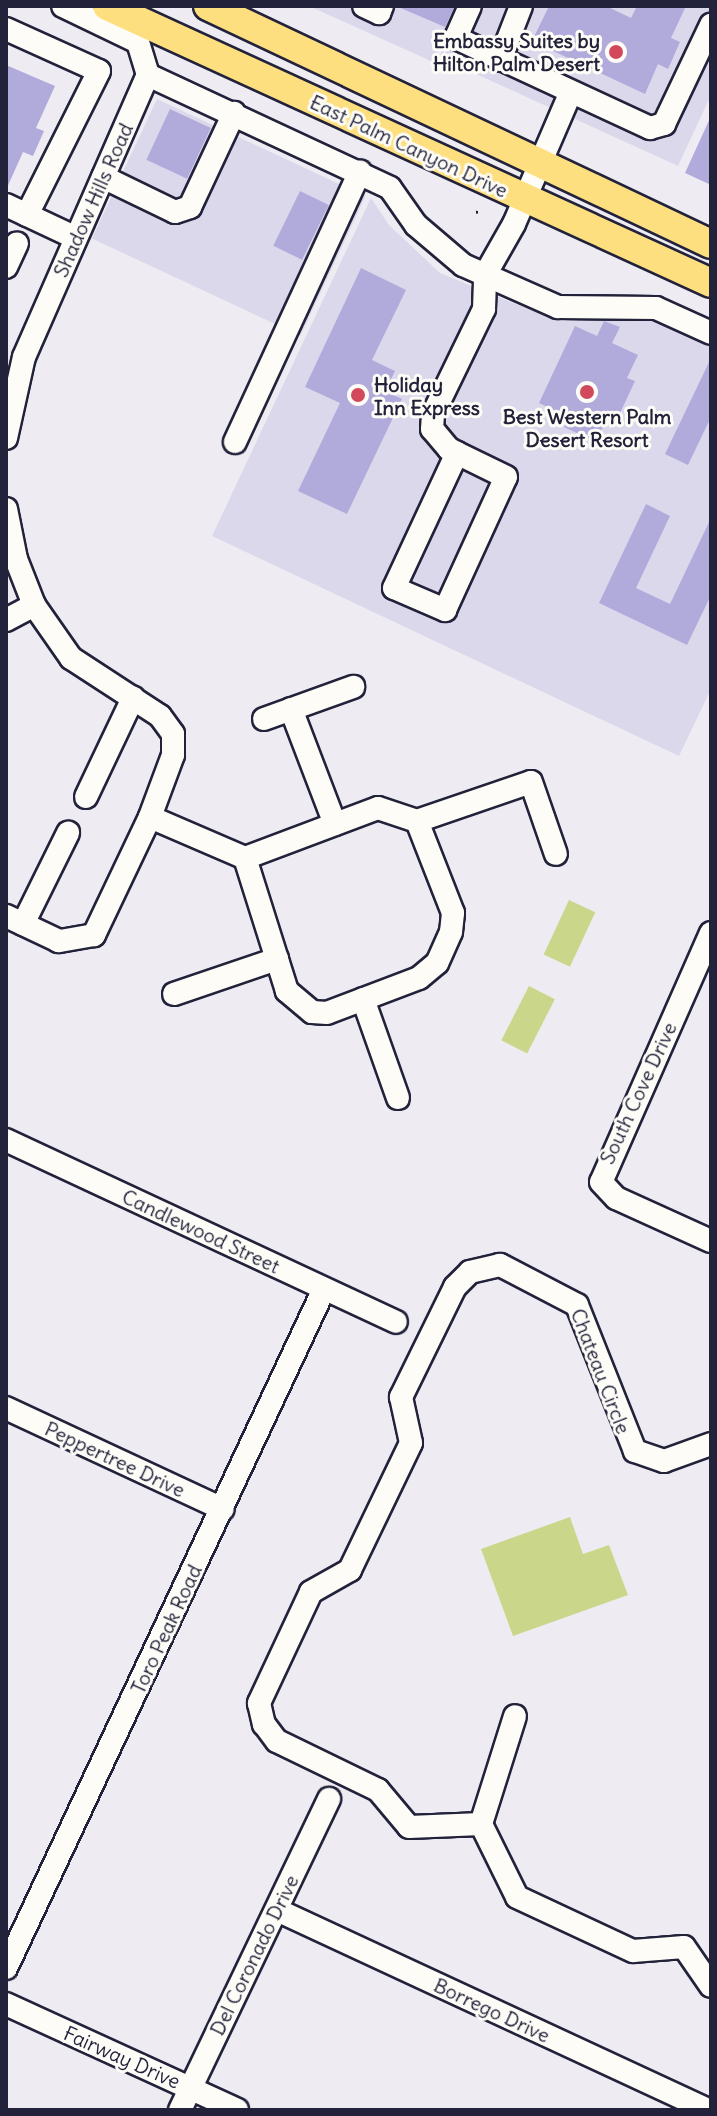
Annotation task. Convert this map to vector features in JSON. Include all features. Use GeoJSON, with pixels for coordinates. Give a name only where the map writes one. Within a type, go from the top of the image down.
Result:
{"type":"FeatureCollection","features":[{"type":"Feature","properties":{"kind":"main road","name":"East Palm Canyon Drive"},"geometry":{"type":"LineString","coordinates":[[107,6],[711,283]]}},
{"type":"Feature","properties":{"kind":"main road","name":"East Palm Canyon Drive"},"geometry":{"type":"LineString","coordinates":[[208,6],[711,244]]}},
{"type":"Feature","properties":{"kind":"street"},"geometry":{"type":"LineString","coordinates":[[63,6],[138,42],[148,75],[390,188],[416,225],[463,265],[558,307],[656,308],[711,333]]}},
{"type":"Feature","properties":{"kind":"street"},"geometry":{"type":"LineString","coordinates":[[364,6],[379,13],[382,6]]}},
{"type":"Feature","properties":{"kind":"street"},"geometry":{"type":"LineString","coordinates":[[470,6],[456,38],[570,94],[650,128],[664,124],[711,25]]}},
{"type":"Feature","properties":{"kind":"street"},"geometry":{"type":"LineString","coordinates":[[500,60],[521,6]]}},
{"type":"Feature","properties":{"kind":"street"},"geometry":{"type":"LineString","coordinates":[[6,29],[99,71],[16,210],[76,238]]}},
{"type":"Feature","properties":{"kind":"street","name":"Shadow Hills Road"},"geometry":{"type":"LineString","coordinates":[[6,438],[15,352],[76,238],[148,75]]}},
{"type":"Feature","properties":{"kind":"street"},"geometry":{"type":"LineString","coordinates":[[457,453],[394,588],[445,610],[506,477],[457,453],[432,429],[433,414],[484,309],[485,275],[570,94]]}},
{"type":"Feature","properties":{"kind":"street"},"geometry":{"type":"LineString","coordinates":[[103,177],[175,212],[190,207],[234,113]]}},
{"type":"Feature","properties":{"kind":"street"},"geometry":{"type":"LineString","coordinates":[[235,442],[360,172]]}},
{"type":"Feature","properties":{"kind":"street"},"geometry":{"type":"LineString","coordinates":[[6,267],[17,243]]}},
{"type":"Feature","properties":{"kind":"street"},"geometry":{"type":"LineString","coordinates":[[6,509],[16,559],[34,605],[71,658],[160,716],[173,734],[173,755],[150,817],[94,935],[59,941],[15,920],[68,833]]}},
{"type":"Feature","properties":{"kind":"street"},"geometry":{"type":"LineString","coordinates":[[6,620],[34,605]]}},
{"type":"Feature","properties":{"kind":"street"},"geometry":{"type":"LineString","coordinates":[[264,719],[353,687]]}},
{"type":"Feature","properties":{"kind":"street"},"geometry":{"type":"LineString","coordinates":[[86,797],[133,698]]}},
{"type":"Feature","properties":{"kind":"street"},"geometry":{"type":"LineString","coordinates":[[291,709],[335,824]]}},
{"type":"Feature","properties":{"kind":"street"},"geometry":{"type":"LineString","coordinates":[[150,817],[245,858],[378,808],[417,821],[531,782],[556,854]]}},
{"type":"Feature","properties":{"kind":"street"},"geometry":{"type":"LineString","coordinates":[[245,858],[287,991],[303,1008],[327,1013],[428,972],[451,932],[453,913],[417,821]]}},
{"type":"Feature","properties":{"kind":"street","name":"South Cove Drive"},"geometry":{"type":"LineString","coordinates":[[711,933],[601,1182],[616,1198],[711,1241]]}},
{"type":"Feature","properties":{"kind":"street"},"geometry":{"type":"LineString","coordinates":[[174,994],[277,959]]}},
{"type":"Feature","properties":{"kind":"street"},"geometry":{"type":"LineString","coordinates":[[363,999],[398,1098]]}},
{"type":"Feature","properties":{"kind":"street","name":"Candlewood Street"},"geometry":{"type":"LineString","coordinates":[[6,1140],[396,1322]]}},
{"type":"Feature","properties":{"kind":"street","name":"Chateau Circle"},"geometry":{"type":"LineString","coordinates":[[481,1824],[409,1827],[378,1790],[277,1741],[264,1724],[259,1703],[311,1592],[350,1570],[411,1443],[401,1397],[455,1287],[470,1272],[500,1265],[570,1298],[582,1313],[635,1451],[664,1461],[711,1444]]}},
{"type":"Feature","properties":{"kind":"street","name":"Toro Peak Road"},"geometry":{"type":"LineString","coordinates":[[6,1968],[324,1289]]}},
{"type":"Feature","properties":{"kind":"street","name":"Peppertree Drive"},"geometry":{"type":"LineString","coordinates":[[6,1408],[223,1509]]}},
{"type":"Feature","properties":{"kind":"street"},"geometry":{"type":"LineString","coordinates":[[515,1716],[481,1824],[517,1897],[633,1951],[684,1947],[711,1986]]}},
{"type":"Feature","properties":{"kind":"street","name":"Del Coronado Drive"},"geometry":{"type":"LineString","coordinates":[[180,2110],[329,1799]]}},
{"type":"Feature","properties":{"kind":"street","name":"Borrego Drive"},"geometry":{"type":"LineString","coordinates":[[277,1910],[707,2110]]}},
{"type":"Feature","properties":{"kind":"street","name":"Fairway Drive"},"geometry":{"type":"LineString","coordinates":[[6,2004],[237,2110]]}},
{"type":"Feature","properties":{"kind":"path"},"geometry":{"type":"LineString","coordinates":[[476,212],[482,210]]}},
{"type":"Feature","properties":{"kind":"shaded area"},"geometry":{"type":"Polygon","coordinates":[[[309,6],[459,6],[433,62],[309,6]]]}},
{"type":"Feature","properties":{"kind":"shaded area"},"geometry":{"type":"Polygon","coordinates":[[[462,6],[711,6],[711,95],[678,166],[439,57],[462,6]]]}},
{"type":"Feature","properties":{"kind":"shaded area"},"geometry":{"type":"Polygon","coordinates":[[[157,99],[365,196],[300,336],[92,239],[157,99]]]}},
{"type":"Feature","properties":{"kind":"shaded area"},"geometry":{"type":"Polygon","coordinates":[[[371,198],[389,225],[440,273],[550,318],[593,318],[628,310],[711,345],[711,689],[679,756],[212,536],[371,198]]]}},
{"type":"Feature","properties":{"kind":"green space"},"geometry":{"type":"Polygon","coordinates":[[[569,900],[595,912],[570,967],[544,954],[569,900]]]}},
{"type":"Feature","properties":{"kind":"green space"},"geometry":{"type":"Polygon","coordinates":[[[529,986],[555,999],[527,1054],[501,1040],[529,986]]]}},
{"type":"Feature","properties":{"kind":"green space"},"geometry":{"type":"Polygon","coordinates":[[[570,1517],[583,1554],[609,1545],[628,1595],[513,1636],[481,1549],[570,1517]]]}},
{"type":"Feature","properties":{"kind":"building"},"geometry":{"type":"Polygon","coordinates":[[[396,6],[455,6],[445,27],[396,6]]]}},
{"type":"Feature","properties":{"kind":"building","name":"Embassy Suites by Hilton Palm Desert"},"geometry":{"type":"Polygon","coordinates":[[[549,6],[606,6],[631,18],[637,6],[686,6],[671,38],[680,42],[668,69],[658,64],[645,94],[532,41],[549,6]]]}},
{"type":"Feature","properties":{"kind":"building"},"geometry":{"type":"Polygon","coordinates":[[[6,65],[55,86],[36,128],[44,131],[33,156],[23,152],[6,190],[6,65]]]}},
{"type":"Feature","properties":{"kind":"building"},"geometry":{"type":"Polygon","coordinates":[[[170,109],[211,128],[187,179],[146,160],[170,109]]]}},
{"type":"Feature","properties":{"kind":"building"},"geometry":{"type":"Polygon","coordinates":[[[711,116],[711,185],[685,173],[711,116]]]}},
{"type":"Feature","properties":{"kind":"building"},"geometry":{"type":"Polygon","coordinates":[[[300,191],[329,205],[302,260],[273,246],[300,191]]]}},
{"type":"Feature","properties":{"kind":"building","name":"Holiday Inn Express"},"geometry":{"type":"Polygon","coordinates":[[[361,268],[406,290],[372,360],[395,371],[385,391],[402,399],[347,514],[298,491],[340,403],[305,387],[361,268]]]}},
{"type":"Feature","properties":{"kind":"building","name":"Best Western Palm Desert Resort"},"geometry":{"type":"Polygon","coordinates":[[[604,321],[620,327],[612,343],[638,355],[627,378],[635,381],[615,424],[606,420],[596,442],[564,427],[568,417],[539,403],[575,326],[597,336],[604,321]]]}},
{"type":"Feature","properties":{"kind":"building"},"geometry":{"type":"Polygon","coordinates":[[[711,358],[711,417],[688,465],[665,454],[711,358]]]}},
{"type":"Feature","properties":{"kind":"building"},"geometry":{"type":"Polygon","coordinates":[[[646,504],[670,516],[636,588],[670,604],[711,518],[711,595],[687,645],[599,603],[646,504]]]}},
{"type":"Feature","properties":{"kind":"place","name":"Embassy Suites by Hilton Palm Desert"},"geometry":{"type":"Point","coordinates":[616,52]}},
{"type":"Feature","properties":{"kind":"place","name":"Best Western Palm Desert Resort"},"geometry":{"type":"Point","coordinates":[587,392]}},
{"type":"Feature","properties":{"kind":"place","name":"Holiday Inn Express"},"geometry":{"type":"Point","coordinates":[358,395]}}]}
